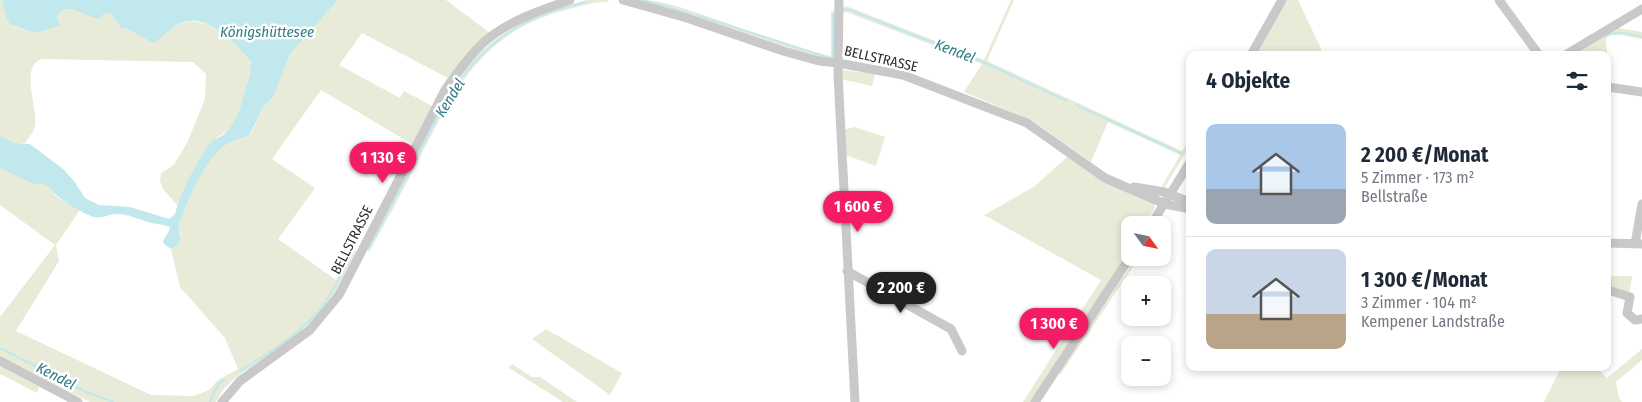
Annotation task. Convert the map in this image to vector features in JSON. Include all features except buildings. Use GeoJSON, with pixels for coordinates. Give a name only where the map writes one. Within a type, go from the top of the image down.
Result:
{"type":"FeatureCollection","features":[{"type":"Feature","properties":{"kind":"street","name":"BELLSTRASSE"},"geometry":{"type":"LineString","coordinates":[[222,402],[240,381],[310,330],[339,295],[445,90],[464,63],[486,41],[515,22],[570,0]]}},
{"type":"Feature","properties":{"kind":"street","name":"BELLSTRASSE"},"geometry":{"type":"LineString","coordinates":[[623,0],[687,18],[818,61],[903,75],[1027,123],[1095,172],[1117,184],[1165,204],[1186,208]]}},
{"type":"Feature","properties":{"kind":"street","name":"BELLSTRASSE"},"geometry":{"type":"LineString","coordinates":[[839,0],[838,75],[855,402]]}},
{"type":"Feature","properties":{"kind":"street"},"geometry":{"type":"LineString","coordinates":[[1252,51],[1282,0]]}},
{"type":"Feature","properties":{"kind":"street"},"geometry":{"type":"LineString","coordinates":[[1499,0],[1536,51]]}},
{"type":"Feature","properties":{"kind":"street"},"geometry":{"type":"LineString","coordinates":[[1572,51],[1642,9]]}},
{"type":"Feature","properties":{"kind":"street"},"geometry":{"type":"LineString","coordinates":[[1611,87],[1642,92]]}},
{"type":"Feature","properties":{"kind":"street"},"geometry":{"type":"LineString","coordinates":[[1157,216],[1186,169]]}},
{"type":"Feature","properties":{"kind":"street","name":"BELLSTRASSE"},"geometry":{"type":"LineString","coordinates":[[1117,184],[1171,194],[1186,200]]}},
{"type":"Feature","properties":{"kind":"street"},"geometry":{"type":"LineString","coordinates":[[1611,242],[1638,244],[1642,204]]}},
{"type":"Feature","properties":{"kind":"street"},"geometry":{"type":"LineString","coordinates":[[1035,402],[1124,266]]}},
{"type":"Feature","properties":{"kind":"street"},"geometry":{"type":"LineString","coordinates":[[848,271],[951,329],[962,351]]}},
{"type":"Feature","properties":{"kind":"street"},"geometry":{"type":"LineString","coordinates":[[1611,291],[1630,297],[1627,313],[1635,320],[1642,319]]}},
{"type":"Feature","properties":{"kind":"street"},"geometry":{"type":"LineString","coordinates":[[0,361],[78,402]]}},
{"type":"Feature","properties":{"kind":"green space"},"geometry":{"type":"Polygon","coordinates":[[[0,0],[2,0],[10,23],[18,28],[34,33],[60,23],[57,17],[65,10],[77,11],[100,18],[105,13],[110,13],[121,28],[128,29],[153,42],[182,23],[199,22],[215,28],[229,38],[244,53],[249,59],[251,70],[239,114],[232,126],[206,149],[192,173],[178,206],[163,189],[160,181],[161,173],[174,165],[188,141],[205,99],[206,74],[193,62],[42,59],[35,63],[30,78],[35,118],[34,128],[25,143],[15,143],[0,136],[0,0]]]}},
{"type":"Feature","properties":{"kind":"green space"},"geometry":{"type":"Polygon","coordinates":[[[338,0],[446,0],[490,33],[461,61],[448,78],[362,33],[339,65],[400,98],[404,91],[432,106],[412,144],[321,90],[272,159],[315,188],[278,239],[336,280],[350,256],[357,249],[344,279],[315,319],[277,351],[235,378],[221,393],[216,402],[90,402],[0,357],[0,317],[55,245],[0,205],[0,166],[33,184],[43,184],[50,188],[55,196],[80,210],[56,245],[59,261],[16,331],[151,395],[194,396],[209,390],[218,380],[238,369],[225,338],[180,287],[171,249],[174,248],[182,236],[178,227],[192,192],[205,168],[222,148],[233,141],[250,136],[265,104],[273,98],[290,54],[338,0]]]}},
{"type":"Feature","properties":{"kind":"green space"},"geometry":{"type":"Polygon","coordinates":[[[587,0],[609,0],[562,11],[534,21],[510,34],[490,50],[473,68],[444,111],[369,252],[366,248],[432,122],[450,91],[470,63],[496,39],[529,20],[587,0]]]}},
{"type":"Feature","properties":{"kind":"green space"},"geometry":{"type":"Polygon","coordinates":[[[638,0],[674,6],[784,44],[831,56],[831,12],[836,10],[836,57],[834,61],[790,49],[638,0]]]}},
{"type":"Feature","properties":{"kind":"green space"},"geometry":{"type":"Polygon","coordinates":[[[1011,0],[1014,0],[987,61],[1182,151],[1186,146],[1186,152],[1165,187],[1161,188],[1180,155],[1108,122],[1091,162],[1033,121],[964,92],[982,64],[846,12],[840,14],[840,9],[846,6],[984,60],[1011,0]]]}},
{"type":"Feature","properties":{"kind":"green space"},"geometry":{"type":"Polygon","coordinates":[[[1286,0],[1298,0],[1322,51],[1256,51],[1286,0]]]}},
{"type":"Feature","properties":{"kind":"green space"},"geometry":{"type":"Polygon","coordinates":[[[1617,28],[1642,32],[1642,39],[1611,35],[1606,38],[1607,51],[1580,51],[1617,28]]]}},
{"type":"Feature","properties":{"kind":"green space"},"geometry":{"type":"Polygon","coordinates":[[[842,70],[875,74],[872,86],[841,79],[842,70]]]}},
{"type":"Feature","properties":{"kind":"green space"},"geometry":{"type":"Polygon","coordinates":[[[854,127],[885,137],[876,166],[845,155],[844,130],[854,127]]]}},
{"type":"Feature","properties":{"kind":"green space"},"geometry":{"type":"Polygon","coordinates":[[[1067,157],[1153,201],[1155,208],[1150,216],[1121,216],[1121,263],[1031,402],[1023,402],[1101,280],[984,215],[1035,186],[1067,157]]]}},
{"type":"Feature","properties":{"kind":"green space"},"geometry":{"type":"Polygon","coordinates":[[[1131,266],[1134,266],[1127,276],[1124,276],[1131,266]]]}},
{"type":"Feature","properties":{"kind":"green space"},"geometry":{"type":"Polygon","coordinates":[[[1611,276],[1632,276],[1629,295],[1611,290],[1611,276]]]}},
{"type":"Feature","properties":{"kind":"green space"},"geometry":{"type":"Polygon","coordinates":[[[1121,280],[1121,285],[1060,375],[1059,371],[1121,280]]]}},
{"type":"Feature","properties":{"kind":"green space"},"geometry":{"type":"Polygon","coordinates":[[[546,329],[622,373],[610,395],[532,339],[546,329]]]}},
{"type":"Feature","properties":{"kind":"green space"},"geometry":{"type":"Polygon","coordinates":[[[1642,349],[1642,360],[1616,382],[1619,398],[1622,402],[1544,402],[1560,371],[1600,371],[1607,378],[1642,349]]]}},
{"type":"Feature","properties":{"kind":"green space"},"geometry":{"type":"Polygon","coordinates":[[[512,364],[532,377],[540,377],[577,402],[563,402],[509,368],[512,364]]]}},
{"type":"Feature","properties":{"kind":"green space"},"geometry":{"type":"Polygon","coordinates":[[[0,366],[39,387],[37,393],[0,374],[0,366]]]}},
{"type":"Feature","properties":{"kind":"water","name":"Königshüttesee"},"geometry":{"type":"Polygon","coordinates":[[[2,0],[338,0],[290,54],[273,98],[265,104],[249,136],[233,141],[222,148],[205,168],[192,192],[178,227],[181,237],[180,242],[171,249],[163,243],[170,227],[121,214],[100,217],[90,216],[63,200],[43,184],[33,184],[3,169],[0,166],[0,136],[15,143],[30,144],[63,169],[74,181],[85,198],[99,205],[130,207],[169,219],[175,214],[185,186],[207,148],[212,141],[224,134],[236,119],[249,78],[251,62],[230,39],[211,26],[201,22],[181,23],[153,43],[128,29],[121,28],[110,13],[105,13],[99,19],[76,11],[65,10],[57,17],[60,24],[58,26],[34,33],[10,24],[2,0]]]}},
{"type":"Feature","properties":{"kind":"waterway","name":"Kendel"},"geometry":{"type":"LineString","coordinates":[[644,0],[691,14]]}},
{"type":"Feature","properties":{"kind":"waterway","name":"Kendel"},"geometry":{"type":"LineString","coordinates":[[369,248],[445,103],[475,62],[499,39],[528,21],[549,12],[585,2]]}},
{"type":"Feature","properties":{"kind":"waterway","name":"Kendel"},"geometry":{"type":"LineString","coordinates":[[843,10],[847,9],[981,61],[1067,101]]}},
{"type":"Feature","properties":{"kind":"waterway","name":"Kendel"},"geometry":{"type":"LineString","coordinates":[[833,59],[833,14],[835,13]]}},
{"type":"Feature","properties":{"kind":"waterway","name":"Kendel"},"geometry":{"type":"LineString","coordinates":[[696,15],[827,57]]}},
{"type":"Feature","properties":{"kind":"waterway","name":"Kendel"},"geometry":{"type":"LineString","coordinates":[[1608,35],[1620,33],[1642,37]]}},
{"type":"Feature","properties":{"kind":"waterway","name":"Kendel"},"geometry":{"type":"LineString","coordinates":[[1076,105],[1181,153]]}},
{"type":"Feature","properties":{"kind":"waterway","name":"Kendel"},"geometry":{"type":"LineString","coordinates":[[240,371],[290,337],[317,313],[331,293],[351,256]]}},
{"type":"Feature","properties":{"kind":"waterway","name":"Kendel"},"geometry":{"type":"LineString","coordinates":[[0,348],[86,392],[113,402]]}},
{"type":"Feature","properties":{"kind":"waterway","name":"Kendel"},"geometry":{"type":"LineString","coordinates":[[210,402],[219,383],[225,380]]}}]}
